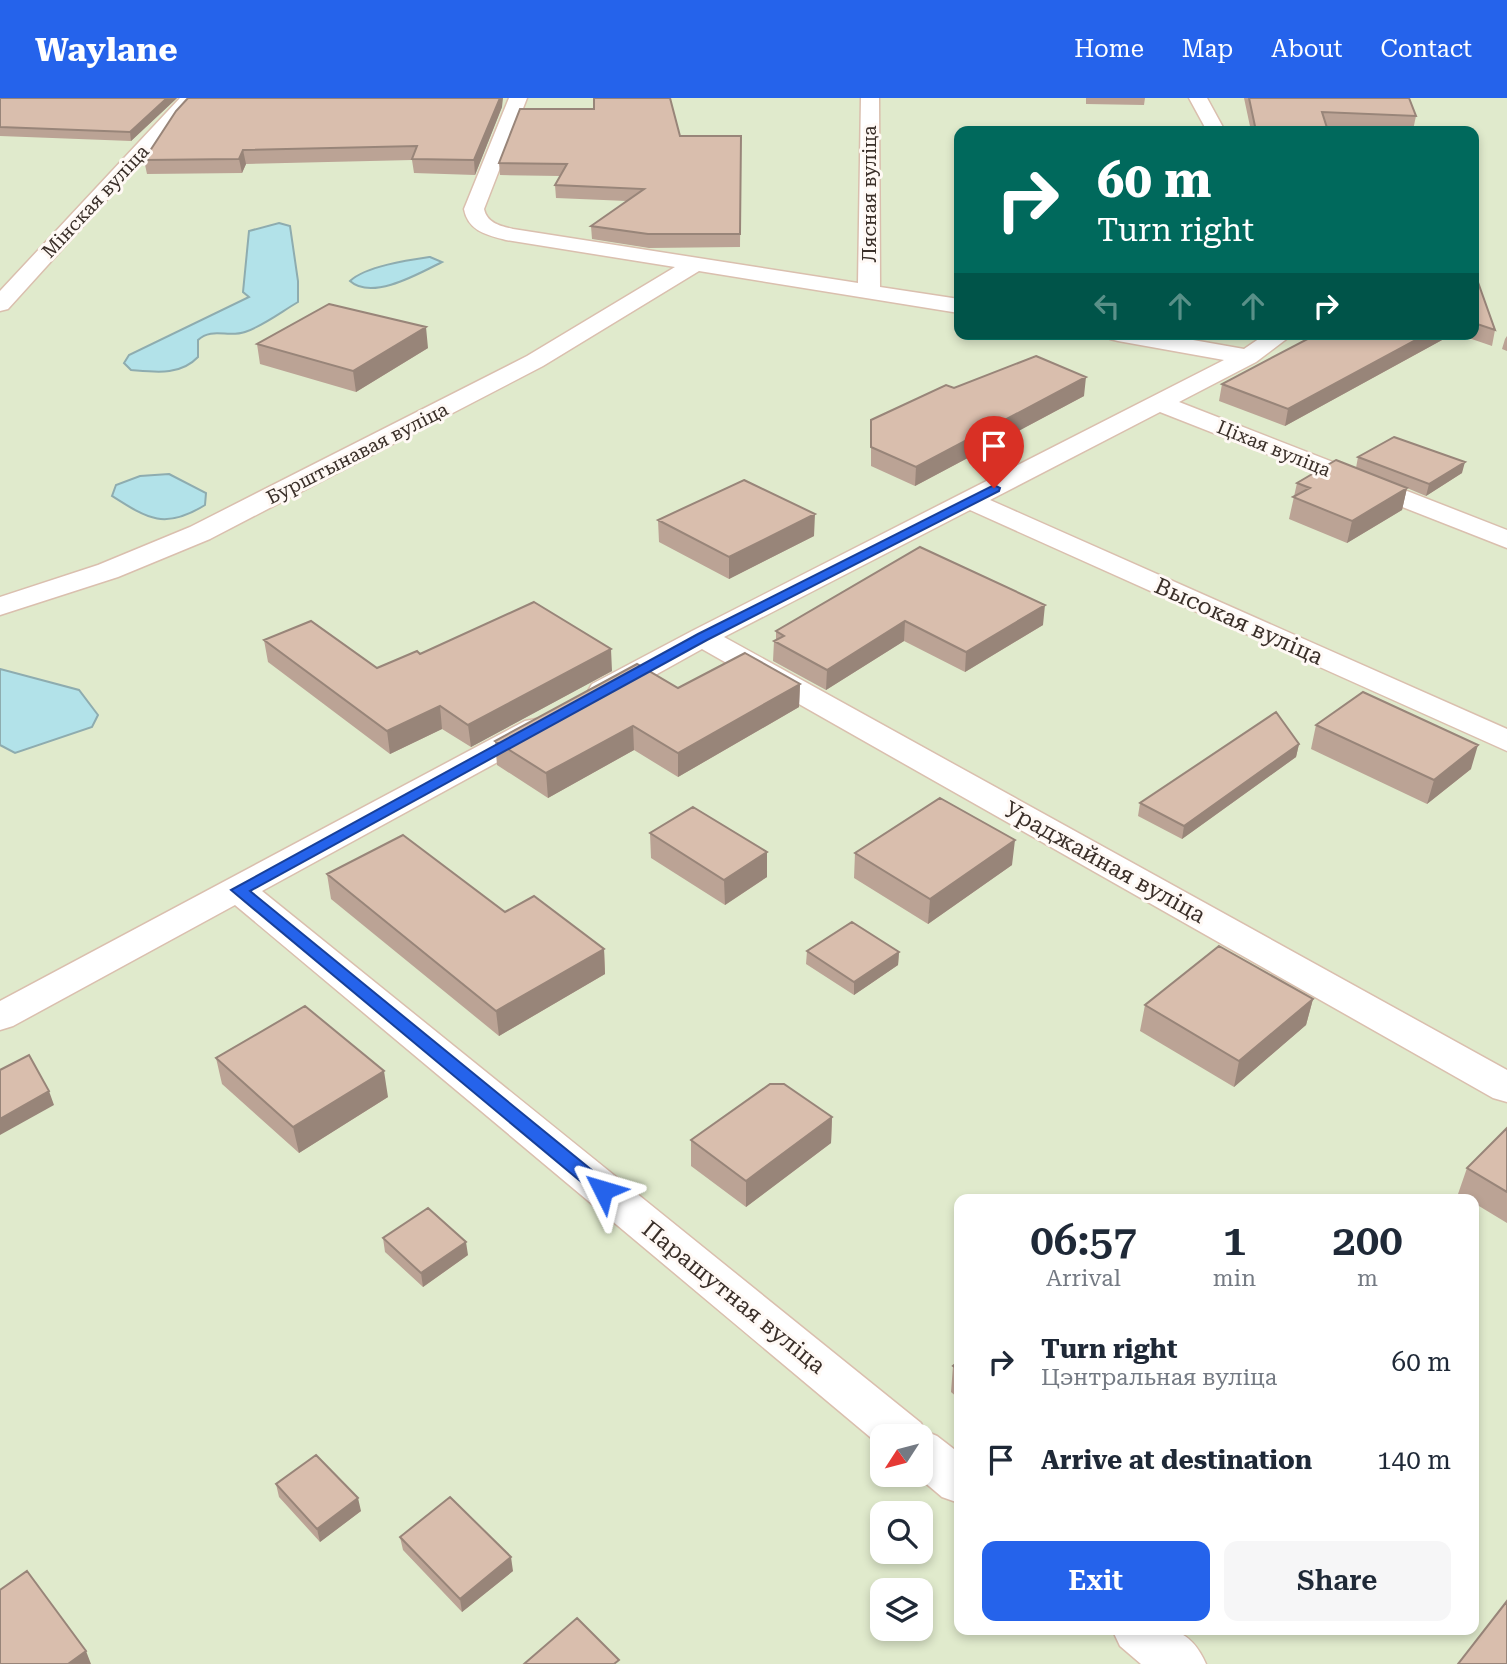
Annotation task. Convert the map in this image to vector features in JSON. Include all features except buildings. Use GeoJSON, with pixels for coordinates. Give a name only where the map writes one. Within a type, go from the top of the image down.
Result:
{"type":"FeatureCollection","features":[{"type":"Feature","properties":{"kind":"lane","name":"Мінская вуліца"},"geometry":{"type":"LineString","coordinates":[[0,304],[190,98]]}},
{"type":"Feature","properties":{"kind":"lane"},"geometry":{"type":"LineString","coordinates":[[517,98],[474,209],[474,215],[484,226],[520,236],[954,305]]}},
{"type":"Feature","properties":{"kind":"lane","name":"Лясная вуліца"},"geometry":{"type":"LineString","coordinates":[[869,290],[870,98]]}},
{"type":"Feature","properties":{"kind":"lane"},"geometry":{"type":"LineString","coordinates":[[1198,98],[1213,126]]}},
{"type":"Feature","properties":{"kind":"lane","name":"Бурштынавая вуліца"},"geometry":{"type":"LineString","coordinates":[[0,606],[108,571],[200,533],[534,361],[696,264]]}},
{"type":"Feature","properties":{"kind":"lane"},"geometry":{"type":"LineString","coordinates":[[1152,340],[1248,357]]}},
{"type":"Feature","properties":{"kind":"lane"},"geometry":{"type":"LineString","coordinates":[[0,1017],[702,637],[1248,357],[1273,340]]}},
{"type":"Feature","properties":{"kind":"lane","name":"Ціхая вуліца"},"geometry":{"type":"LineString","coordinates":[[1159,403],[1507,540]]}},
{"type":"Feature","properties":{"kind":"lane","name":"Высокая вуліца"},"geometry":{"type":"LineString","coordinates":[[971,501],[1507,741]]}},
{"type":"Feature","properties":{"kind":"lane","name":"Ураджайная вуліца"},"geometry":{"type":"LineString","coordinates":[[702,637],[1507,1088]]}},
{"type":"Feature","properties":{"kind":"lane","name":"Парашутная вуліца"},"geometry":{"type":"LineString","coordinates":[[239,890],[888,1424]]}},
{"type":"Feature","properties":{"kind":"lane"},"geometry":{"type":"LineString","coordinates":[[933,1461],[954,1478]]}},
{"type":"Feature","properties":{"kind":"lane"},"geometry":{"type":"LineString","coordinates":[[1145,1635],[1180,1664]]}},
{"type":"Feature","properties":{"kind":"green space"},"geometry":{"type":"Polygon","coordinates":[[[0,98],[1507,98],[1507,1664],[0,1664],[0,98]]]}},
{"type":"Feature","properties":{"kind":"water"},"geometry":{"type":"Polygon","coordinates":[[[279,223],[290,226],[298,281],[298,302],[245,332],[203,336],[198,340],[198,357],[175,370],[131,370],[124,363],[129,355],[249,297],[243,292],[249,231],[279,223]]]}},
{"type":"Feature","properties":{"kind":"water"},"geometry":{"type":"Polygon","coordinates":[[[430,257],[442,262],[383,287],[359,286],[350,281],[366,271],[430,257]]]}},
{"type":"Feature","properties":{"kind":"water"},"geometry":{"type":"Polygon","coordinates":[[[169,474],[206,493],[205,505],[191,513],[167,519],[147,516],[112,496],[116,485],[140,476],[169,474]]]}},
{"type":"Feature","properties":{"kind":"water"},"geometry":{"type":"Polygon","coordinates":[[[0,669],[79,690],[98,715],[92,727],[15,753],[0,745],[0,669]]]}},
{"type":"Feature","properties":{"kind":"route"},"geometry":{"type":"LineString","coordinates":[[603,1190],[239,890],[702,637],[994,488]]}}]}
